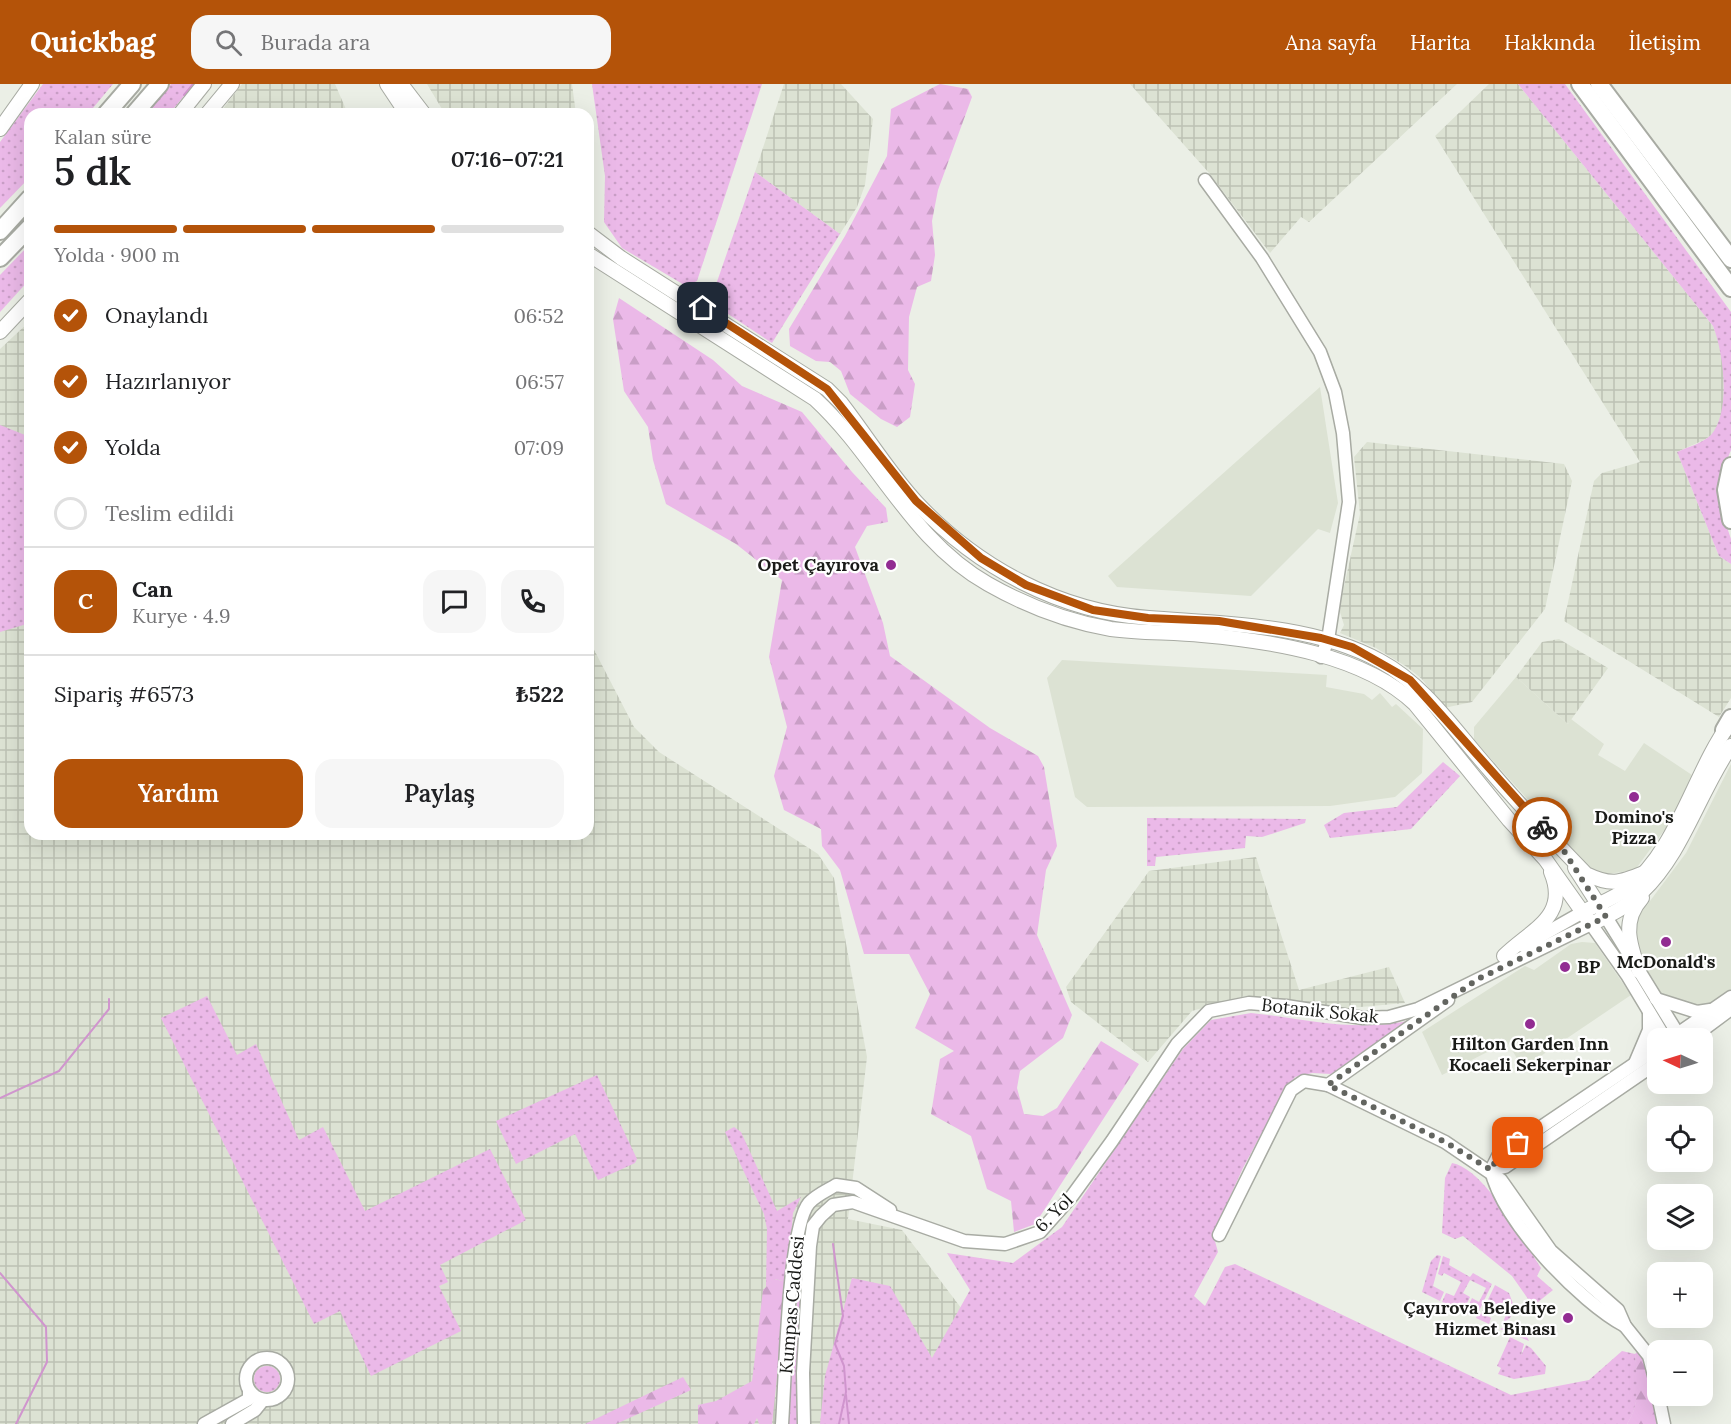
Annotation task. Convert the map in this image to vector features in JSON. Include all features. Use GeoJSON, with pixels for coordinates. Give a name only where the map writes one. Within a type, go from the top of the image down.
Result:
{"type":"FeatureCollection","features":[{"type":"Feature","properties":{"kind":"highway"},"geometry":{"type":"LineString","coordinates":[[111,108],[132,84]]}},
{"type":"Feature","properties":{"kind":"highway"},"geometry":{"type":"LineString","coordinates":[[139,108],[160,84]]}},
{"type":"Feature","properties":{"kind":"highway"},"geometry":{"type":"LineString","coordinates":[[1580,84],[1731,288]]}},
{"type":"Feature","properties":{"kind":"highway"},"geometry":{"type":"LineString","coordinates":[[1599,84],[1731,259]]}},
{"type":"Feature","properties":{"kind":"highway"},"geometry":{"type":"LineString","coordinates":[[1672,182],[1731,248]]}},
{"type":"Feature","properties":{"kind":"highway"},"geometry":{"type":"LineString","coordinates":[[0,231],[24,205]]}},
{"type":"Feature","properties":{"kind":"highway"},"geometry":{"type":"LineString","coordinates":[[1687,230],[1731,301]]}},
{"type":"Feature","properties":{"kind":"highway"},"geometry":{"type":"LineString","coordinates":[[0,258],[24,233]]}},
{"type":"Feature","properties":{"kind":"highway"},"geometry":{"type":"LineString","coordinates":[[1731,466],[1726,490],[1731,520]]}},
{"type":"Feature","properties":{"kind":"main road"},"geometry":{"type":"LineString","coordinates":[[2,123],[32,84]]}},
{"type":"Feature","properties":{"kind":"main road"},"geometry":{"type":"LineString","coordinates":[[185,108],[204,84]]}},
{"type":"Feature","properties":{"kind":"main road"},"geometry":{"type":"LineString","coordinates":[[212,108],[231,84]]}},
{"type":"Feature","properties":{"kind":"main road"},"geometry":{"type":"LineString","coordinates":[[387,84],[403,108]]}},
{"type":"Feature","properties":{"kind":"main road"},"geometry":{"type":"LineString","coordinates":[[401,84],[419,108]]}},
{"type":"Feature","properties":{"kind":"main road"},"geometry":{"type":"LineString","coordinates":[[594,238],[621,258],[827,389],[916,501],[981,558],[1026,585],[1079,606],[1108,613],[1148,618],[1219,621],[1328,640],[1352,647],[1410,680],[1586,874],[1605,883],[1623,882],[1644,873]]}},
{"type":"Feature","properties":{"kind":"main road"},"geometry":{"type":"LineString","coordinates":[[594,258],[815,399],[831,413],[908,513],[957,563],[987,584],[1041,608],[1081,622],[1113,629],[1250,641],[1291,648],[1373,675],[1398,688],[1545,860],[1591,924],[1636,898],[1659,873]]}},
{"type":"Feature","properties":{"kind":"main road"},"geometry":{"type":"LineString","coordinates":[[0,332],[24,306]]}},
{"type":"Feature","properties":{"kind":"main road"},"geometry":{"type":"LineString","coordinates":[[1583,912],[1629,888],[1644,873],[1662,849],[1729,729]]}},
{"type":"Feature","properties":{"kind":"main road"},"geometry":{"type":"LineString","coordinates":[[1639,971],[1628,927],[1633,907],[1659,873],[1729,729]]}},
{"type":"Feature","properties":{"kind":"main road"},"geometry":{"type":"LineString","coordinates":[[1564,851],[1606,917]]}},
{"type":"Feature","properties":{"kind":"main road"},"geometry":{"type":"LineString","coordinates":[[1504,956],[1549,919],[1555,901],[1554,880],[1545,860]]}},
{"type":"Feature","properties":{"kind":"street"},"geometry":{"type":"LineString","coordinates":[[1205,180],[1262,258],[1320,352],[1335,392],[1349,502],[1328,640],[1322,657]]}},
{"type":"Feature","properties":{"kind":"street"},"geometry":{"type":"LineString","coordinates":[[1328,1085],[1478,979],[1504,956],[1583,912]]}},
{"type":"Feature","properties":{"kind":"street"},"geometry":{"type":"LineString","coordinates":[[1606,917],[1656,999],[1670,1028]]}},
{"type":"Feature","properties":{"kind":"street"},"geometry":{"type":"LineString","coordinates":[[1478,979],[1591,924],[1659,1028]]}},
{"type":"Feature","properties":{"kind":"street","name":"Botanik Sokak"},"geometry":{"type":"LineString","coordinates":[[1112,1141],[1177,1044],[1209,1011],[1249,1004],[1286,1006],[1364,1018],[1389,1017],[1418,1009],[1478,979]]}},
{"type":"Feature","properties":{"kind":"street"},"geometry":{"type":"LineString","coordinates":[[1686,1028],[1731,997]]}},
{"type":"Feature","properties":{"kind":"street"},"geometry":{"type":"LineString","coordinates":[[1656,999],[1697,1012],[1714,1010]]}},
{"type":"Feature","properties":{"kind":"street"},"geometry":{"type":"LineString","coordinates":[[1705,1028],[1731,1009]]}},
{"type":"Feature","properties":{"kind":"street"},"geometry":{"type":"LineString","coordinates":[[1634,1064],[1649,1030],[1649,1010]]}},
{"type":"Feature","properties":{"kind":"street"},"geometry":{"type":"LineString","coordinates":[[1491,1170],[1498,1156],[1647,1055]]}},
{"type":"Feature","properties":{"kind":"street"},"geometry":{"type":"LineString","coordinates":[[1491,1170],[1505,1167],[1647,1070]]}},
{"type":"Feature","properties":{"kind":"street"},"geometry":{"type":"LineString","coordinates":[[1219,1235],[1291,1090],[1304,1081],[1328,1085],[1445,1142],[1491,1170],[1501,1180],[1551,1251],[1618,1310],[1625,1326],[1647,1354]]}},
{"type":"Feature","properties":{"kind":"street","name":"6. Yol"},"geometry":{"type":"LineString","coordinates":[[903,1220],[964,1241],[1005,1244],[1040,1232],[1072,1196],[1112,1141]]}},
{"type":"Feature","properties":{"kind":"street","name":"Kumpas Caddesi"},"geometry":{"type":"LineString","coordinates":[[782,1424],[794,1252],[799,1223],[809,1203],[836,1185],[856,1188],[903,1220]]}},
{"type":"Feature","properties":{"kind":"street","name":"Kumpas Caddesi"},"geometry":{"type":"LineString","coordinates":[[804,1424],[804,1361],[813,1226],[833,1205],[853,1202],[903,1220]]}},
{"type":"Feature","properties":{"kind":"street"},"geometry":{"type":"LineString","coordinates":[[204,1424],[249,1399],[246,1374],[254,1363],[267,1358],[280,1362],[287,1374],[286,1388],[277,1398],[263,1400],[249,1391]]}},
{"type":"Feature","properties":{"kind":"street"},"geometry":{"type":"LineString","coordinates":[[232,1424],[255,1410],[263,1400]]}},
{"type":"Feature","properties":{"kind":"street"},"geometry":{"type":"LineString","coordinates":[[1661,1406],[1664,1424]]}},
{"type":"Feature","properties":{"kind":"shaded area"},"geometry":{"type":"Polygon","coordinates":[[[242,84],[335,84],[345,108],[224,108],[242,84]]]}},
{"type":"Feature","properties":{"kind":"shaded area"},"geometry":{"type":"Polygon","coordinates":[[[427,84],[572,84],[575,108],[441,108],[427,84]]]}},
{"type":"Feature","properties":{"kind":"shaded area"},"geometry":{"type":"Polygon","coordinates":[[[784,84],[841,84],[873,119],[865,185],[857,207],[840,234],[755,172],[784,84]]]}},
{"type":"Feature","properties":{"kind":"shaded area"},"geometry":{"type":"Polygon","coordinates":[[[1130,84],[1457,84],[1309,222],[1301,217],[1270,253],[1209,173],[1130,84]]]}},
{"type":"Feature","properties":{"kind":"shaded area"},"geometry":{"type":"Polygon","coordinates":[[[1489,84],[1518,84],[1713,326],[1722,350],[1726,371],[1724,409],[1720,423],[1712,435],[1677,452],[1719,556],[1731,564],[1731,698],[1719,717],[1564,621],[1594,481],[1602,473],[1640,462],[1435,136],[1489,84]]]}},
{"type":"Feature","properties":{"kind":"shaded area"},"geometry":{"type":"Polygon","coordinates":[[[24,327],[24,840],[594,840],[594,650],[634,727],[659,752],[818,854],[834,878],[867,1057],[848,1219],[902,1230],[1049,1424],[0,1424],[0,349],[24,327]]]}},
{"type":"Feature","properties":{"kind":"shaded area"},"geometry":{"type":"Polygon","coordinates":[[[1320,387],[1338,503],[1330,533],[1318,529],[1251,596],[1117,587],[1108,576],[1320,387]]]}},
{"type":"Feature","properties":{"kind":"shaded area"},"geometry":{"type":"Polygon","coordinates":[[[1367,442],[1564,464],[1572,481],[1545,609],[1472,702],[1444,708],[1422,679],[1407,667],[1376,648],[1340,633],[1344,625],[1339,609],[1360,514],[1354,457],[1367,442]]]}},
{"type":"Feature","properties":{"kind":"shaded area"},"geometry":{"type":"Polygon","coordinates":[[[1559,639],[1608,668],[1568,724],[1516,677],[1542,642],[1559,639]]]}},
{"type":"Feature","properties":{"kind":"shaded area"},"geometry":{"type":"Polygon","coordinates":[[[1062,660],[1327,675],[1326,687],[1364,694],[1372,700],[1380,693],[1392,707],[1396,704],[1423,729],[1422,773],[1395,797],[1330,806],[1087,807],[1075,797],[1047,678],[1062,660]]]}},
{"type":"Feature","properties":{"kind":"shaded area"},"geometry":{"type":"Polygon","coordinates":[[[1516,677],[1568,724],[1571,719],[1604,744],[1598,755],[1625,771],[1644,743],[1692,775],[1671,821],[1635,870],[1601,875],[1587,865],[1474,740],[1474,727],[1516,677]]]}},
{"type":"Feature","properties":{"kind":"shaded area"},"geometry":{"type":"Polygon","coordinates":[[[1731,764],[1731,991],[1710,1005],[1692,1005],[1662,995],[1644,966],[1631,929],[1642,906],[1647,905],[1686,853],[1731,764]]]}},
{"type":"Feature","properties":{"kind":"shaded area"},"geometry":{"type":"Polygon","coordinates":[[[1256,857],[1299,990],[1389,967],[1405,1003],[1338,1009],[1245,996],[1192,1011],[1148,1062],[1071,1002],[1066,987],[1149,871],[1256,857]]]}},
{"type":"Feature","properties":{"kind":"shaded area"},"geometry":{"type":"Polygon","coordinates":[[[1595,943],[1631,995],[1523,1068],[1507,1042],[1442,1075],[1422,1032],[1525,966],[1534,970],[1571,944],[1595,943]]]}},
{"type":"Feature","properties":{"kind":"green space"},"geometry":{"type":"Polygon","coordinates":[[[43,84],[113,84],[93,108],[25,108],[43,84]]]}},
{"type":"Feature","properties":{"kind":"green space"},"geometry":{"type":"Polygon","coordinates":[[[171,84],[194,84],[174,108],[151,108],[171,84]]]}},
{"type":"Feature","properties":{"kind":"green space"},"geometry":{"type":"Polygon","coordinates":[[[592,84],[762,84],[697,281],[686,286],[622,248],[604,222],[605,176],[592,84]]]}},
{"type":"Feature","properties":{"kind":"green space"},"geometry":{"type":"Polygon","coordinates":[[[940,84],[968,89],[972,97],[938,190],[932,221],[935,255],[931,281],[917,287],[909,317],[908,370],[915,384],[910,417],[897,427],[881,419],[850,394],[841,371],[830,362],[816,361],[790,346],[789,329],[845,236],[887,156],[891,109],[940,84]]]}},
{"type":"Feature","properties":{"kind":"green space"},"geometry":{"type":"Polygon","coordinates":[[[1518,84],[1565,84],[1731,312],[1731,450],[1721,475],[1718,501],[1731,539],[1731,564],[1719,556],[1677,452],[1708,438],[1717,425],[1721,412],[1724,382],[1720,352],[1713,326],[1518,84]]]}},
{"type":"Feature","properties":{"kind":"green space"},"geometry":{"type":"Polygon","coordinates":[[[24,110],[24,183],[0,208],[0,142],[24,110]]]}},
{"type":"Feature","properties":{"kind":"green space"},"geometry":{"type":"Polygon","coordinates":[[[755,172],[840,234],[772,343],[710,302],[755,172]]]}},
{"type":"Feature","properties":{"kind":"green space"},"geometry":{"type":"Polygon","coordinates":[[[24,250],[24,286],[0,312],[0,275],[24,250]]]}},
{"type":"Feature","properties":{"kind":"green space"},"geometry":{"type":"Polygon","coordinates":[[[619,298],[713,360],[742,386],[802,412],[852,472],[886,508],[888,522],[867,526],[855,547],[883,623],[890,656],[990,728],[1038,756],[1044,767],[1057,846],[1046,870],[1037,935],[1072,1015],[1063,1038],[1020,1071],[1017,1088],[1024,1114],[1043,1116],[1057,1108],[1101,1041],[1139,1064],[1035,1224],[1014,1232],[1011,1201],[987,1189],[971,1136],[931,1114],[940,1059],[954,1051],[915,1028],[930,994],[909,954],[864,954],[840,870],[822,846],[821,829],[784,810],[774,776],[787,727],[769,657],[782,580],[736,544],[666,504],[653,460],[648,427],[624,391],[613,319],[619,298]]]}},
{"type":"Feature","properties":{"kind":"green space"},"geometry":{"type":"Polygon","coordinates":[[[0,425],[24,435],[24,625],[0,632],[0,425]]]}},
{"type":"Feature","properties":{"kind":"green space"},"geometry":{"type":"Polygon","coordinates":[[[1443,762],[1460,776],[1411,829],[1330,838],[1324,825],[1344,813],[1397,807],[1443,762]]]}},
{"type":"Feature","properties":{"kind":"green space"},"geometry":{"type":"Polygon","coordinates":[[[1147,818],[1306,819],[1305,823],[1262,837],[1246,836],[1245,848],[1156,857],[1155,866],[1147,866],[1147,818]]]}},
{"type":"Feature","properties":{"kind":"green space"},"geometry":{"type":"Polygon","coordinates":[[[207,996],[237,1055],[256,1044],[299,1140],[323,1127],[365,1211],[490,1149],[526,1220],[440,1265],[448,1282],[439,1286],[461,1331],[371,1376],[340,1311],[314,1324],[161,1018],[207,996]]]}},
{"type":"Feature","properties":{"kind":"green space"},"geometry":{"type":"Polygon","coordinates":[[[1251,1013],[1351,1025],[1391,1024],[1412,1020],[1331,1074],[1312,1073],[1295,1077],[1283,1093],[1243,1168],[1213,1234],[1218,1252],[1194,1296],[1205,1306],[1225,1267],[1235,1264],[1511,1395],[1589,1380],[1622,1351],[1635,1354],[1637,1381],[1635,1408],[1627,1424],[820,1424],[825,1376],[852,1278],[890,1286],[932,1358],[970,1290],[947,1253],[1013,1263],[1062,1227],[1183,1049],[1211,1020],[1251,1013]]]}},
{"type":"Feature","properties":{"kind":"green space"},"geometry":{"type":"Polygon","coordinates":[[[597,1075],[637,1159],[635,1163],[598,1180],[575,1134],[516,1164],[496,1121],[597,1075]]]}},
{"type":"Feature","properties":{"kind":"green space"},"geometry":{"type":"Polygon","coordinates":[[[734,1127],[741,1132],[777,1211],[801,1197],[793,1213],[787,1282],[775,1279],[766,1287],[767,1229],[764,1214],[725,1132],[734,1127]]]}},
{"type":"Feature","properties":{"kind":"green space"},"geometry":{"type":"Polygon","coordinates":[[[1452,1163],[1465,1168],[1490,1192],[1514,1224],[1541,1268],[1537,1276],[1553,1290],[1533,1306],[1512,1276],[1463,1236],[1455,1239],[1442,1233],[1445,1178],[1452,1163]]]}},
{"type":"Feature","properties":{"kind":"green space"},"geometry":{"type":"Polygon","coordinates":[[[1437,1255],[1441,1256],[1433,1286],[1444,1292],[1440,1301],[1422,1292],[1431,1261],[1437,1255]]]}},
{"type":"Feature","properties":{"kind":"green space"},"geometry":{"type":"Polygon","coordinates":[[[1443,1256],[1450,1259],[1449,1265],[1470,1277],[1473,1273],[1492,1284],[1479,1311],[1476,1309],[1473,1316],[1465,1313],[1472,1298],[1479,1302],[1486,1288],[1470,1280],[1463,1293],[1470,1297],[1463,1312],[1442,1302],[1446,1293],[1454,1296],[1461,1282],[1444,1273],[1442,1276],[1438,1274],[1443,1256]]]}},
{"type":"Feature","properties":{"kind":"green space"},"geometry":{"type":"Polygon","coordinates":[[[800,1267],[802,1268],[797,1357],[798,1424],[787,1424],[800,1267]]]}},
{"type":"Feature","properties":{"kind":"green space"},"geometry":{"type":"Polygon","coordinates":[[[774,1279],[787,1282],[772,1424],[759,1424],[757,1418],[754,1424],[698,1424],[698,1405],[716,1401],[752,1381],[763,1290],[774,1279]]]}},
{"type":"Feature","properties":{"kind":"green space"},"geometry":{"type":"Polygon","coordinates":[[[1495,1285],[1509,1293],[1515,1309],[1510,1318],[1503,1323],[1507,1311],[1490,1302],[1484,1314],[1491,1318],[1489,1324],[1476,1318],[1478,1313],[1481,1314],[1495,1285]]]}},
{"type":"Feature","properties":{"kind":"green space"},"geometry":{"type":"Polygon","coordinates":[[[1519,1321],[1529,1341],[1500,1329],[1519,1321]]]}},
{"type":"Feature","properties":{"kind":"green space"},"geometry":{"type":"Polygon","coordinates":[[[1510,1337],[1524,1344],[1521,1355],[1526,1345],[1531,1348],[1546,1366],[1545,1374],[1514,1379],[1498,1374],[1501,1368],[1497,1366],[1510,1337]]]}},
{"type":"Feature","properties":{"kind":"green space"},"geometry":{"type":"Polygon","coordinates":[[[1638,1351],[1646,1358],[1647,1406],[1655,1406],[1659,1424],[1627,1424],[1636,1399],[1635,1354],[1638,1351]]]}},
{"type":"Feature","properties":{"kind":"green space"},"geometry":{"type":"Polygon","coordinates":[[[267,1366],[276,1370],[280,1379],[276,1388],[267,1392],[258,1388],[254,1379],[258,1370],[267,1366]]]}},
{"type":"Feature","properties":{"kind":"green space"},"geometry":{"type":"Polygon","coordinates":[[[683,1377],[691,1390],[616,1424],[585,1424],[683,1377]]]}},
{"type":"Feature","properties":{"kind":"waterway"},"geometry":{"type":"LineString","coordinates":[[184,95],[193,84]]}},
{"type":"Feature","properties":{"kind":"waterway"},"geometry":{"type":"LineString","coordinates":[[0,1098],[59,1071],[109,1009],[109,999]]}},
{"type":"Feature","properties":{"kind":"waterway"},"geometry":{"type":"LineString","coordinates":[[833,1244],[843,1316],[835,1344],[844,1366],[846,1392],[839,1424]]}},
{"type":"Feature","properties":{"kind":"waterway"},"geometry":{"type":"LineString","coordinates":[[0,1273],[46,1327],[47,1362],[16,1424]]}},
{"type":"Feature","properties":{"kind":"waterway"},"geometry":{"type":"LineString","coordinates":[[846,1395],[849,1424]]}},
{"type":"Feature","properties":{"kind":"way so far"},"geometry":{"type":"LineString","coordinates":[[1518,1143],[1498,1156],[1491,1170],[1445,1142],[1328,1085],[1478,979],[1606,917],[1564,851],[1542,827]]}},
{"type":"Feature","properties":{"kind":"place","name":"Opet Çayırova"},"geometry":{"type":"Point","coordinates":[891,565]}},
{"type":"Feature","properties":{"kind":"place","name":"Domino's Pizza"},"geometry":{"type":"Point","coordinates":[1634,797]}},
{"type":"Feature","properties":{"kind":"place","name":"McDonald's"},"geometry":{"type":"Point","coordinates":[1666,942]}},
{"type":"Feature","properties":{"kind":"place","name":"BP"},"geometry":{"type":"Point","coordinates":[1565,967]}},
{"type":"Feature","properties":{"kind":"place","name":"Hilton Garden Inn Kocaeli Sekerpinar"},"geometry":{"type":"Point","coordinates":[1530,1024]}},
{"type":"Feature","properties":{"kind":"place","name":"Çayırova Belediye Hizmet Binası"},"geometry":{"type":"Point","coordinates":[1568,1318]}},
{"type":"Feature","properties":{"kind":"route"},"geometry":{"type":"LineString","coordinates":[[703,308],[827,389],[841,403],[916,501],[944,529],[981,558],[1026,585],[1093,610],[1148,618],[1219,621],[1321,638],[1352,647],[1382,661],[1410,680],[1542,827]]}}]}
